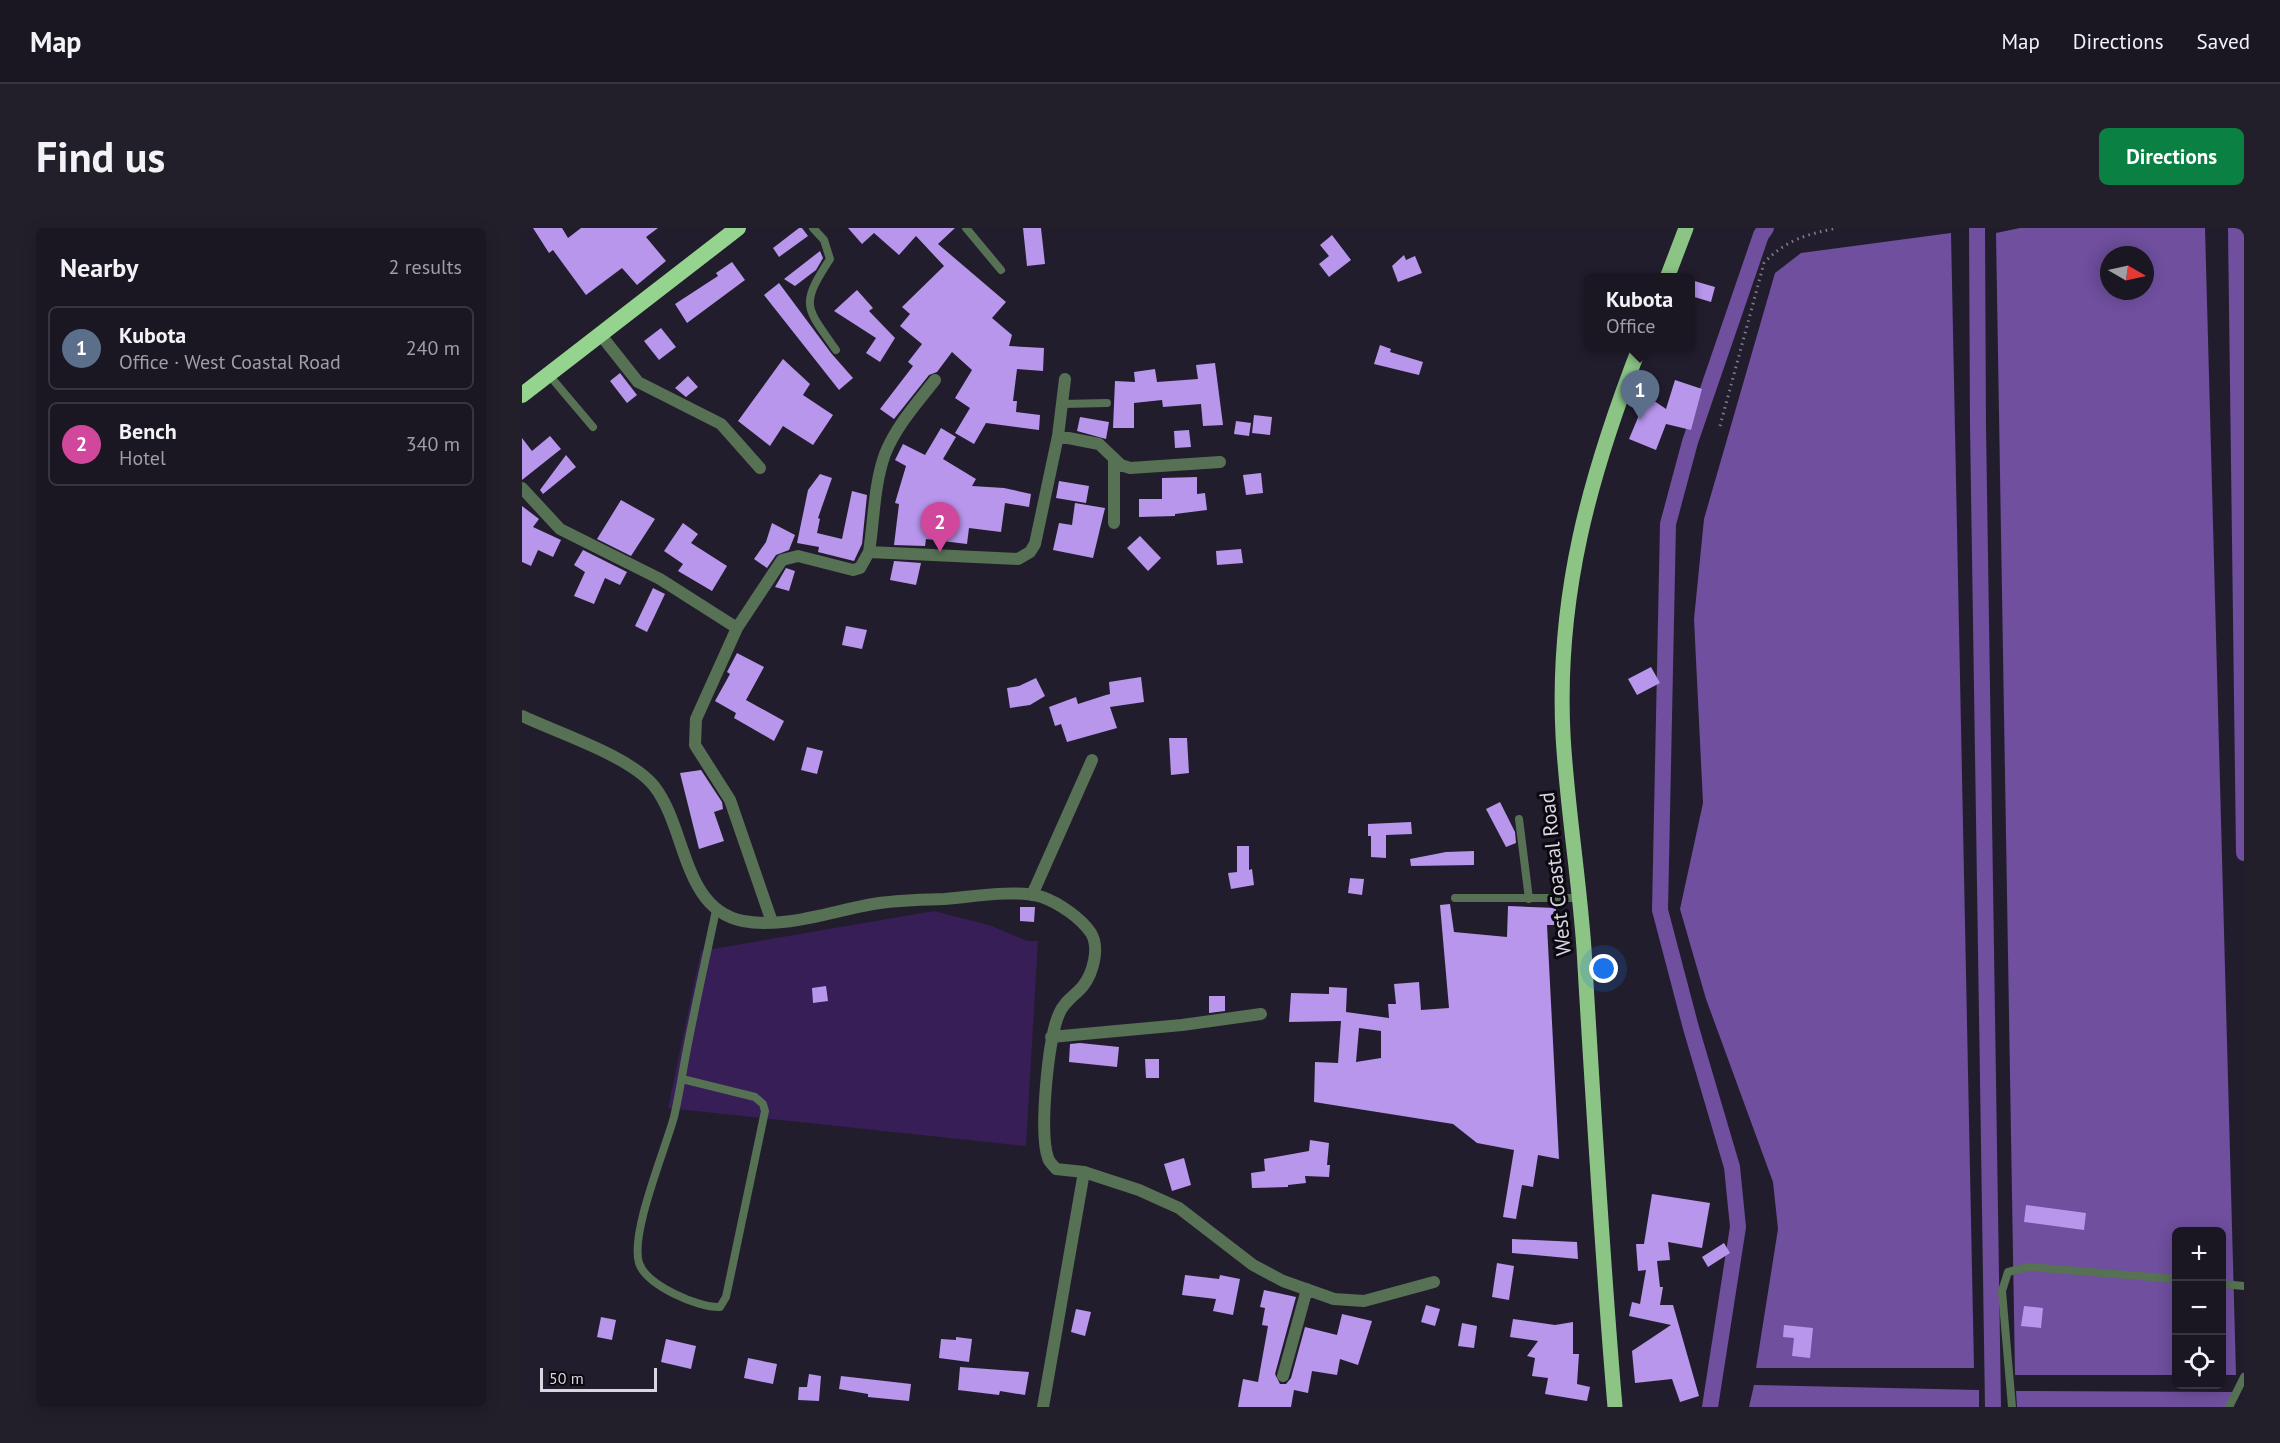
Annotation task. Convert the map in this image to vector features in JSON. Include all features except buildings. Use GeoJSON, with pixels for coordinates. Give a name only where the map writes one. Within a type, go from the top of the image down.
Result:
{"type":"FeatureCollection","features":[{"type":"Feature","properties":{"kind":"highway"},"geometry":{"type":"LineString","coordinates":[[526,389],[738,228]]}},
{"type":"Feature","properties":{"kind":"main road"},"geometry":{"type":"LineString","coordinates":[[1669,273],[1686,228]]}},
{"type":"Feature","properties":{"kind":"main road","name":"West Coastal Road"},"geometry":{"type":"LineString","coordinates":[[1615,1407],[1604,1282],[1581,898],[1570,832],[1563,733],[1564,636],[1577,542],[1594,474],[1638,351]]}},
{"type":"Feature","properties":{"kind":"street"},"geometry":{"type":"LineString","coordinates":[[600,334],[638,382],[721,424],[760,468]]}},
{"type":"Feature","properties":{"kind":"street"},"geometry":{"type":"LineString","coordinates":[[870,552],[1018,559],[1030,552],[1035,544],[1058,436],[1065,379]]}},
{"type":"Feature","properties":{"kind":"street"},"geometry":{"type":"LineString","coordinates":[[772,922],[730,800],[695,745],[696,719],[737,628],[782,560],[798,556],[853,570],[864,563],[870,552],[880,472],[886,453],[897,430],[935,380]]}},
{"type":"Feature","properties":{"kind":"street"},"geometry":{"type":"LineString","coordinates":[[1058,436],[1099,444],[1114,459],[1130,468],[1220,462]]}},
{"type":"Feature","properties":{"kind":"street"},"geometry":{"type":"LineString","coordinates":[[1114,459],[1114,523]]}},
{"type":"Feature","properties":{"kind":"street"},"geometry":{"type":"LineString","coordinates":[[522,488],[560,529],[660,579],[737,628]]}},
{"type":"Feature","properties":{"kind":"street"},"geometry":{"type":"LineString","coordinates":[[522,716],[634,768],[654,787],[699,888],[716,910],[746,921],[772,922],[876,903],[1032,895],[1061,906],[1092,934],[1095,952],[1091,972],[1082,987],[1063,1005],[1051,1037],[1045,1130],[1048,1160],[1056,1168],[1084,1172],[1139,1190],[1179,1208],[1253,1265],[1283,1281],[1334,1299],[1364,1301],[1434,1282]]}},
{"type":"Feature","properties":{"kind":"street"},"geometry":{"type":"LineString","coordinates":[[1032,895],[1092,760]]}},
{"type":"Feature","properties":{"kind":"street"},"geometry":{"type":"LineString","coordinates":[[1051,1037],[1182,1025],[1261,1014]]}},
{"type":"Feature","properties":{"kind":"street"},"geometry":{"type":"LineString","coordinates":[[1043,1407],[1084,1172]]}},
{"type":"Feature","properties":{"kind":"street"},"geometry":{"type":"LineString","coordinates":[[1283,1376],[1306,1289]]}},
{"type":"Feature","properties":{"kind":"lane"},"geometry":{"type":"LineString","coordinates":[[813,228],[824,240],[830,259],[812,286],[808,303],[810,313],[836,350]]}},
{"type":"Feature","properties":{"kind":"lane"},"geometry":{"type":"LineString","coordinates":[[966,228],[1001,270]]}},
{"type":"Feature","properties":{"kind":"lane"},"geometry":{"type":"LineString","coordinates":[[548,374],[593,426]]}},
{"type":"Feature","properties":{"kind":"lane"},"geometry":{"type":"LineString","coordinates":[[1062,404],[1107,403]]}},
{"type":"Feature","properties":{"kind":"lane"},"geometry":{"type":"LineString","coordinates":[[1519,819],[1530,899]]}},
{"type":"Feature","properties":{"kind":"lane"},"geometry":{"type":"LineString","coordinates":[[1455,898],[1581,898]]}},
{"type":"Feature","properties":{"kind":"lane"},"geometry":{"type":"LineString","coordinates":[[682,1079],[755,1097],[764,1104],[765,1112],[726,1297],[720,1307],[701,1304],[660,1287],[645,1275],[639,1262],[645,1212],[674,1116],[716,910]]}},
{"type":"Feature","properties":{"kind":"lane"},"geometry":{"type":"LineString","coordinates":[[2012,1407],[2002,1291],[2008,1272],[2028,1267],[2172,1280]]}},
{"type":"Feature","properties":{"kind":"lane"},"geometry":{"type":"LineString","coordinates":[[2226,1284],[2244,1286]]}},
{"type":"Feature","properties":{"kind":"lane"},"geometry":{"type":"LineString","coordinates":[[2229,1407],[2244,1377]]}},
{"type":"Feature","properties":{"kind":"path"},"geometry":{"type":"LineString","coordinates":[[1720,426],[1764,263],[1777,248],[1804,235],[1837,228]]}},
{"type":"Feature","properties":{"kind":"shaded area"},"geometry":{"type":"Polygon","coordinates":[[[2020,228],[2205,228],[2236,1375],[2226,1375],[2226,1227],[2172,1227],[2172,1375],[2015,1375],[1996,233],[2020,228]]]}},
{"type":"Feature","properties":{"kind":"shaded area"},"geometry":{"type":"Polygon","coordinates":[[[1951,233],[1974,1368],[1756,1368],[1778,1229],[1773,1182],[1706,999],[1680,909],[1703,803],[1694,619],[1704,519],[1775,273],[1801,253],[1951,233]]]}},
{"type":"Feature","properties":{"kind":"shaded area"},"geometry":{"type":"Polygon","coordinates":[[[934,911],[992,926],[1027,941],[1038,941],[1026,1146],[668,1108],[701,951],[934,911]]]}},
{"type":"Feature","properties":{"kind":"shaded area"},"geometry":{"type":"Polygon","coordinates":[[[1754,1385],[1979,1390],[1979,1407],[1749,1407],[1754,1385]]]}},
{"type":"Feature","properties":{"kind":"shaded area"},"geometry":{"type":"Polygon","coordinates":[[[2016,1391],[2232,1392],[2232,1407],[2017,1407],[2016,1391]]]}},
{"type":"Feature","properties":{"kind":"waterway"},"geometry":{"type":"LineString","coordinates":[[1710,1407],[1738,1227],[1732,1167],[1691,1028],[1660,910],[1668,524],[1690,442],[1761,235],[1766,228]]}},
{"type":"Feature","properties":{"kind":"waterway"},"geometry":{"type":"LineString","coordinates":[[1977,228],[1993,1407]]}},
{"type":"Feature","properties":{"kind":"waterway"},"geometry":{"type":"LineString","coordinates":[[2236,228],[2244,853]]}},
{"type":"Feature","properties":{"kind":"place","name":"Kubota"},"geometry":{"type":"Point","coordinates":[1640,420]}},
{"type":"Feature","properties":{"kind":"place","name":"Bench"},"geometry":{"type":"Point","coordinates":[940,552]}}]}
